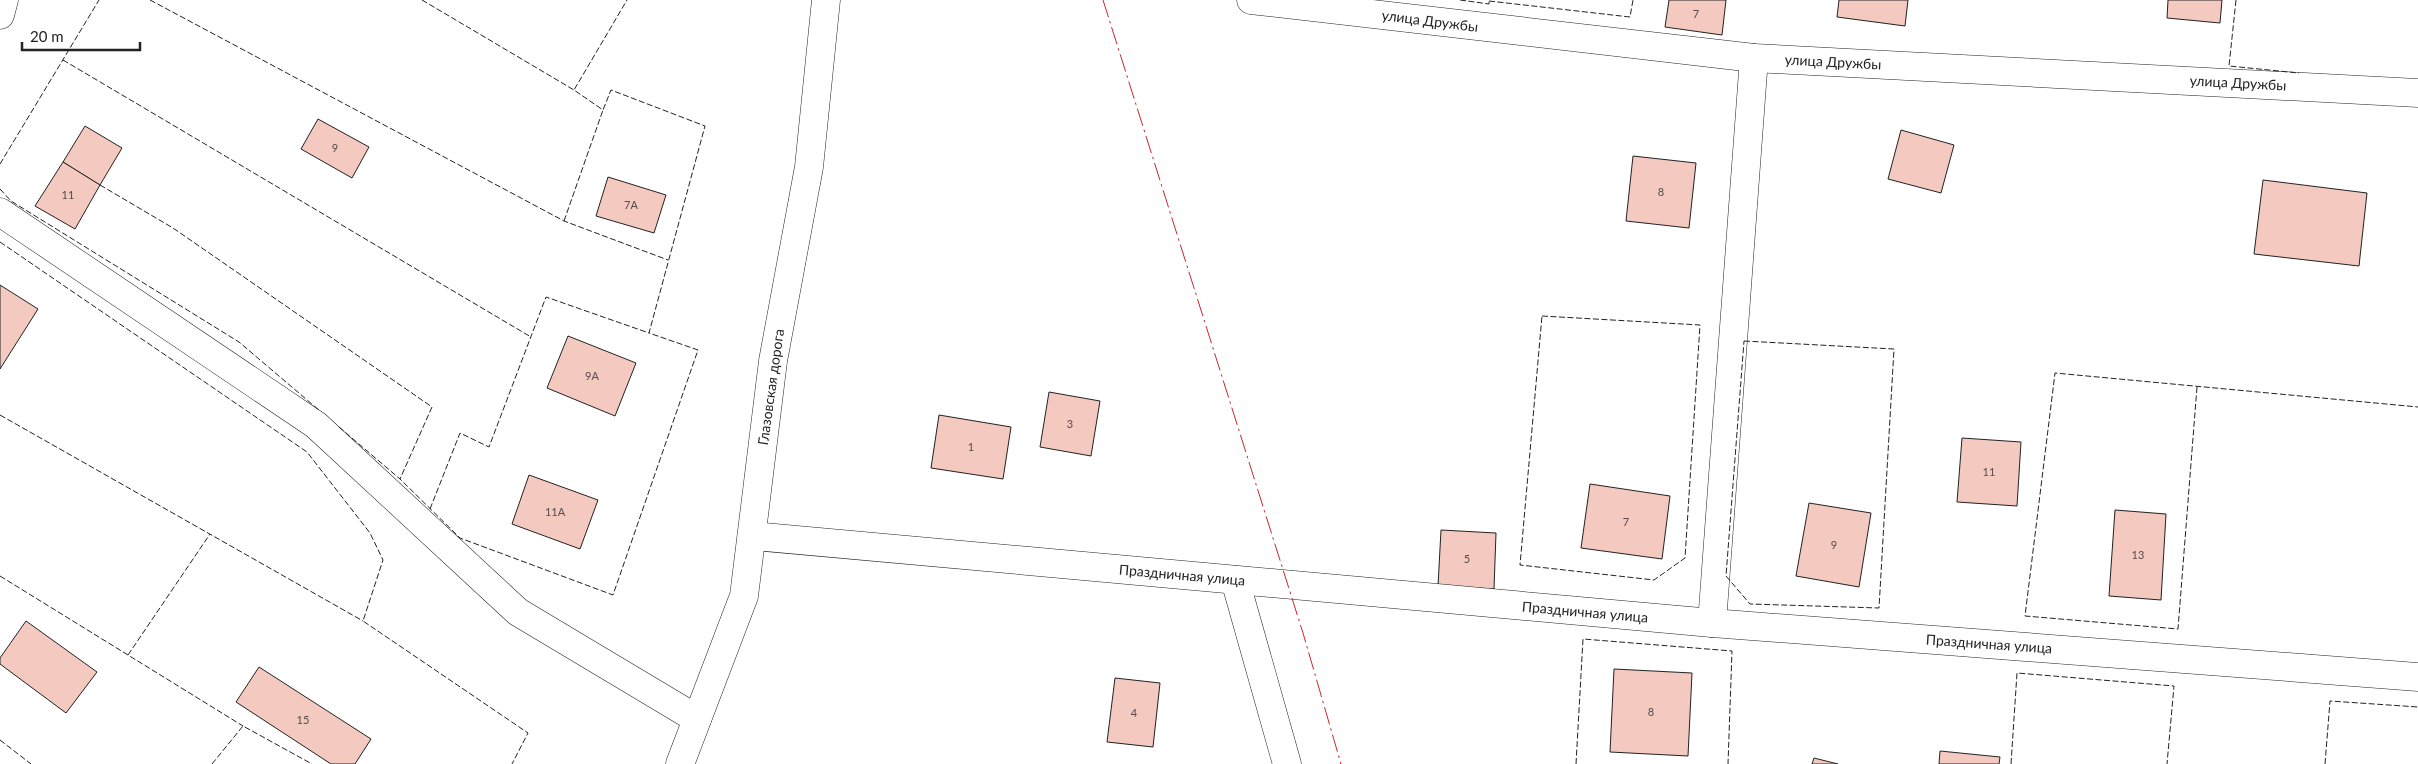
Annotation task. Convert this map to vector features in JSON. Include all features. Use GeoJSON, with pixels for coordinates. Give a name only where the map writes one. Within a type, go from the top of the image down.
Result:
{"type":"FeatureCollection","features":[{"type":"Feature","properties":{"kind":"street"},"geometry":{"type":"LineString","coordinates":[[0,15],[4,0]]}},
{"type":"Feature","properties":{"kind":"street","name":"Глазовская дорога"},"geometry":{"type":"LineString","coordinates":[[680,764],[744,596],[753,536],[773,361],[809,167],[826,0]]}},
{"type":"Feature","properties":{"kind":"street","name":"улица Дружбы"},"geometry":{"type":"LineString","coordinates":[[1251,0],[1754,58],[2418,93]]}},
{"type":"Feature","properties":{"kind":"street"},"geometry":{"type":"LineString","coordinates":[[1712,623],[1754,58]]}},
{"type":"Feature","properties":{"kind":"street"},"geometry":{"type":"LineString","coordinates":[[0,212],[316,425],[518,612],[697,719]]}},
{"type":"Feature","properties":{"kind":"street","name":"Праздничная улица"},"geometry":{"type":"LineString","coordinates":[[753,536],[1712,623],[2418,677]]}},
{"type":"Feature","properties":{"kind":"street"},"geometry":{"type":"LineString","coordinates":[[1235,580],[1287,764]]}},
{"type":"Feature","properties":{"kind":"building"},"geometry":{"type":"Polygon","coordinates":[[[1669,0],[1726,0],[1722,35],[1665,27],[1669,0]]]}},
{"type":"Feature","properties":{"kind":"building"},"geometry":{"type":"Polygon","coordinates":[[[1839,0],[1908,0],[1905,26],[1837,17],[1839,0]]]}},
{"type":"Feature","properties":{"kind":"building"},"geometry":{"type":"Polygon","coordinates":[[[2168,0],[2222,0],[2220,23],[2167,18],[2168,0]]]}},
{"type":"Feature","properties":{"kind":"building"},"geometry":{"type":"Polygon","coordinates":[[[318,119],[369,147],[352,178],[301,149],[318,119]]]}},
{"type":"Feature","properties":{"kind":"building"},"geometry":{"type":"Polygon","coordinates":[[[85,126],[122,148],[100,185],[63,162],[85,126]]]}},
{"type":"Feature","properties":{"kind":"building"},"geometry":{"type":"Polygon","coordinates":[[[1901,130],[1954,145],[1941,193],[1888,179],[1901,130]]]}},
{"type":"Feature","properties":{"kind":"building"},"geometry":{"type":"Polygon","coordinates":[[[1633,156],[1696,163],[1689,228],[1626,221],[1633,156]]]}},
{"type":"Feature","properties":{"kind":"building"},"geometry":{"type":"Polygon","coordinates":[[[63,162],[100,185],[75,229],[35,206],[63,162]]]}},
{"type":"Feature","properties":{"kind":"building"},"geometry":{"type":"Polygon","coordinates":[[[608,177],[666,195],[654,233],[596,216],[608,177]]]}},
{"type":"Feature","properties":{"kind":"building"},"geometry":{"type":"Polygon","coordinates":[[[2263,180],[2367,193],[2359,266],[2254,254],[2263,180]]]}},
{"type":"Feature","properties":{"kind":"building"},"geometry":{"type":"Polygon","coordinates":[[[0,285],[38,309],[0,369],[0,285]]]}},
{"type":"Feature","properties":{"kind":"building"},"geometry":{"type":"Polygon","coordinates":[[[568,336],[636,363],[615,416],[547,388],[568,336]]]}},
{"type":"Feature","properties":{"kind":"building"},"geometry":{"type":"Polygon","coordinates":[[[1049,392],[1100,401],[1091,456],[1040,447],[1049,392]]]}},
{"type":"Feature","properties":{"kind":"building"},"geometry":{"type":"Polygon","coordinates":[[[939,415],[1011,427],[1003,479],[931,468],[939,415]]]}},
{"type":"Feature","properties":{"kind":"building"},"geometry":{"type":"Polygon","coordinates":[[[1962,438],[2021,442],[2017,506],[1957,502],[1962,438]]]}},
{"type":"Feature","properties":{"kind":"building"},"geometry":{"type":"Polygon","coordinates":[[[529,475],[598,500],[580,549],[512,524],[529,475]]]}},
{"type":"Feature","properties":{"kind":"building"},"geometry":{"type":"Polygon","coordinates":[[[1590,484],[1670,496],[1662,559],[1581,548],[1590,484]]]}},
{"type":"Feature","properties":{"kind":"building"},"geometry":{"type":"Polygon","coordinates":[[[1809,503],[1871,513],[1859,587],[1796,576],[1809,503]]]}},
{"type":"Feature","properties":{"kind":"building"},"geometry":{"type":"Polygon","coordinates":[[[2115,510],[2166,514],[2161,600],[2109,596],[2115,510]]]}},
{"type":"Feature","properties":{"kind":"building"},"geometry":{"type":"Polygon","coordinates":[[[1441,530],[1496,533],[1494,589],[1438,586],[1441,530]]]}},
{"type":"Feature","properties":{"kind":"building"},"geometry":{"type":"Polygon","coordinates":[[[26,621],[97,672],[66,713],[0,664],[0,658],[26,621]]]}},
{"type":"Feature","properties":{"kind":"building"},"geometry":{"type":"Polygon","coordinates":[[[259,667],[371,739],[355,764],[331,764],[236,702],[259,667]]]}},
{"type":"Feature","properties":{"kind":"building"},"geometry":{"type":"Polygon","coordinates":[[[1614,669],[1692,673],[1688,756],[1610,752],[1614,669]]]}},
{"type":"Feature","properties":{"kind":"building"},"geometry":{"type":"Polygon","coordinates":[[[1115,678],[1160,683],[1153,747],[1107,742],[1115,678]]]}},
{"type":"Feature","properties":{"kind":"building"},"geometry":{"type":"Polygon","coordinates":[[[1940,751],[2000,757],[1999,764],[1939,764],[1940,751]]]}},
{"type":"Feature","properties":{"kind":"building"},"geometry":{"type":"Polygon","coordinates":[[[1814,758],[1838,764],[1812,764],[1814,758]]]}},
{"type":"Feature","properties":{"kind":"fence"},"geometry":{"type":"LineString","coordinates":[[0,164],[99,0]]}},
{"type":"Feature","properties":{"kind":"fence"},"geometry":{"type":"LineString","coordinates":[[150,0],[564,221],[668,260]]}},
{"type":"Feature","properties":{"kind":"fence"},"geometry":{"type":"LineString","coordinates":[[422,0],[574,90]]}},
{"type":"Feature","properties":{"kind":"fence"},"geometry":{"type":"LineString","coordinates":[[339,427],[400,479],[460,538],[613,595],[698,350],[649,333],[705,126],[611,90],[603,110],[574,90],[627,0]]}},
{"type":"Feature","properties":{"kind":"fence"},"geometry":{"type":"LineString","coordinates":[[1460,0],[1489,4],[1489,0]]}},
{"type":"Feature","properties":{"kind":"fence"},"geometry":{"type":"LineString","coordinates":[[1489,1],[1630,17],[1633,0]]}},
{"type":"Feature","properties":{"kind":"fence"},"geometry":{"type":"LineString","coordinates":[[2236,0],[2229,66],[2299,73]]}},
{"type":"Feature","properties":{"kind":"fence"},"geometry":{"type":"LineString","coordinates":[[63,60],[531,337]]}},
{"type":"Feature","properties":{"kind":"fence"},"geometry":{"type":"LineString","coordinates":[[564,221],[603,110]]}},
{"type":"Feature","properties":{"kind":"fence"},"geometry":{"type":"LineString","coordinates":[[100,185],[173,228],[432,407],[400,479]]}},
{"type":"Feature","properties":{"kind":"fence"},"geometry":{"type":"LineString","coordinates":[[0,189],[11,201],[239,342],[320,411]]}},
{"type":"Feature","properties":{"kind":"fence"},"geometry":{"type":"LineString","coordinates":[[0,242],[307,452],[370,533],[383,560],[363,621],[528,733],[512,764]]}},
{"type":"Feature","properties":{"kind":"fence"},"geometry":{"type":"LineString","coordinates":[[430,509],[460,433],[489,447],[546,297],[649,333]]}},
{"type":"Feature","properties":{"kind":"fence"},"geometry":{"type":"LineString","coordinates":[[1542,316],[1700,325],[1685,558],[1654,580],[1520,565],[1542,316]]}},
{"type":"Feature","properties":{"kind":"fence"},"geometry":{"type":"LineString","coordinates":[[1744,341],[1894,349],[1879,608],[1750,604],[1726,576],[1744,341]]}},
{"type":"Feature","properties":{"kind":"fence"},"geometry":{"type":"LineString","coordinates":[[2197,387],[2178,629],[2025,616],[2055,373],[2418,407]]}},
{"type":"Feature","properties":{"kind":"fence"},"geometry":{"type":"LineString","coordinates":[[0,415],[363,621]]}},
{"type":"Feature","properties":{"kind":"fence"},"geometry":{"type":"LineString","coordinates":[[128,655],[210,534]]}},
{"type":"Feature","properties":{"kind":"fence"},"geometry":{"type":"LineString","coordinates":[[0,576],[243,726]]}},
{"type":"Feature","properties":{"kind":"fence"},"geometry":{"type":"LineString","coordinates":[[1576,764],[1583,639],[1732,651],[1728,764]]}},
{"type":"Feature","properties":{"kind":"fence"},"geometry":{"type":"LineString","coordinates":[[2011,764],[2017,673],[2174,686],[2167,764]]}},
{"type":"Feature","properties":{"kind":"fence"},"geometry":{"type":"LineString","coordinates":[[2325,764],[2330,701],[2418,707]]}},
{"type":"Feature","properties":{"kind":"fence"},"geometry":{"type":"LineString","coordinates":[[212,764],[243,726],[312,764]]}},
{"type":"Feature","properties":{"kind":"fence"},"geometry":{"type":"LineString","coordinates":[[0,740],[31,764]]}},
{"type":"Feature","properties":{"kind":"power"},"geometry":{"type":"LineString","coordinates":[[1103,0],[1303,633],[1341,764]]}}]}
